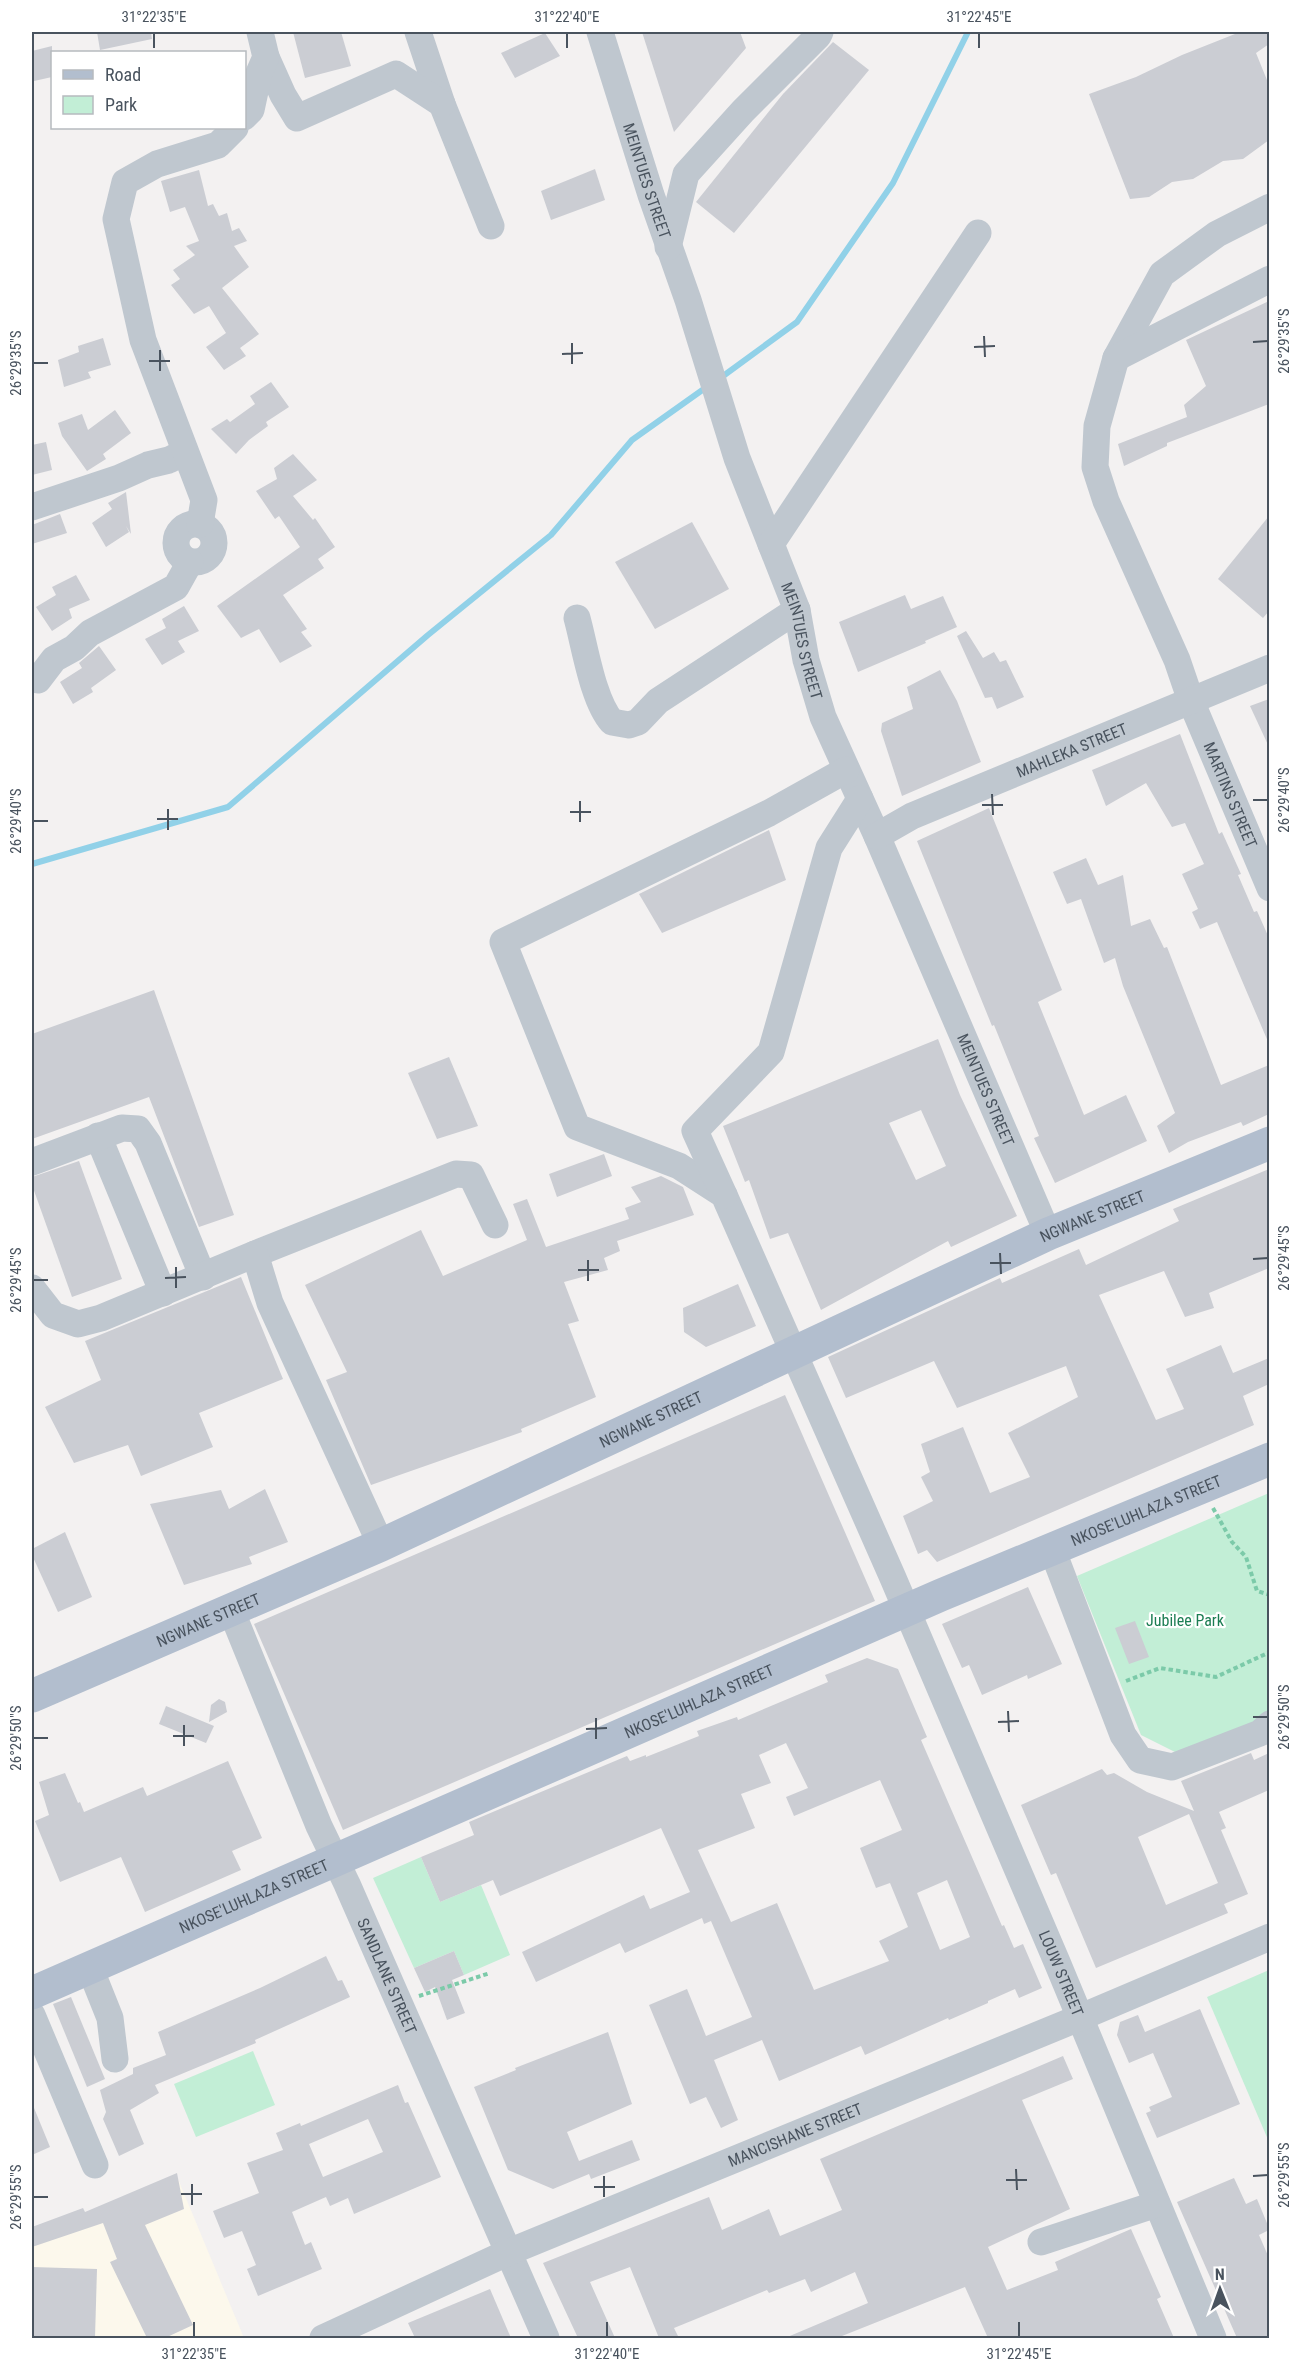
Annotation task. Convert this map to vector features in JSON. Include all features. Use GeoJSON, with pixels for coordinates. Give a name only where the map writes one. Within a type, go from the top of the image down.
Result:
{"type":"FeatureCollection","features":[{"type":"Feature","properties":{"kind":"main road","name":"NGWANE STREET"},"geometry":{"type":"LineString","coordinates":[[32,1696],[381,1545],[1048,1234],[1269,1143]]}},
{"type":"Feature","properties":{"kind":"main road","name":"NKOSE'LUHLAZA STREET"},"geometry":{"type":"LineString","coordinates":[[32,1993],[906,1610],[1269,1459]]}},
{"type":"Feature","properties":{"kind":"street"},"geometry":{"type":"LineString","coordinates":[[418,32],[442,104],[491,226]]}},
{"type":"Feature","properties":{"kind":"street","name":"MEINTUES STREET"},"geometry":{"type":"LineString","coordinates":[[600,32],[737,458],[796,610],[806,660],[823,717],[1048,1234]]}},
{"type":"Feature","properties":{"kind":"street"},"geometry":{"type":"LineString","coordinates":[[668,247],[686,174],[818,33]]}},
{"type":"Feature","properties":{"kind":"street"},"geometry":{"type":"LineString","coordinates":[[263,44],[284,95],[297,118],[396,74],[442,104]]}},
{"type":"Feature","properties":{"kind":"street"},"geometry":{"type":"LineString","coordinates":[[246,115],[251,110],[263,44]]}},
{"type":"Feature","properties":{"kind":"street"},"geometry":{"type":"LineString","coordinates":[[38,680],[54,659],[74,648],[90,633],[176,587],[190,562],[181,558],[176,549],[176,539],[181,530],[189,525],[200,524],[204,500],[143,340],[116,219],[125,182],[157,164],[218,145],[234,129]]}},
{"type":"Feature","properties":{"kind":"street","name":"MARTINS STREET"},"geometry":{"type":"LineString","coordinates":[[1269,207],[1217,234],[1162,274],[1116,358],[1097,426],[1095,467],[1106,501],[1177,660],[1191,701],[1269,888]]}},
{"type":"Feature","properties":{"kind":"street"},"geometry":{"type":"LineString","coordinates":[[771,544],[978,233]]}},
{"type":"Feature","properties":{"kind":"street"},"geometry":{"type":"LineString","coordinates":[[1116,358],[1269,279]]}},
{"type":"Feature","properties":{"kind":"street"},"geometry":{"type":"LineString","coordinates":[[32,507],[119,478],[185,452]]}},
{"type":"Feature","properties":{"kind":"street"},"geometry":{"type":"LineString","coordinates":[[578,618],[597,692],[606,716],[612,722],[629,725],[638,722],[658,701],[796,610]]}},
{"type":"Feature","properties":{"kind":"street","name":"MAHLEKA STREET"},"geometry":{"type":"LineString","coordinates":[[876,836],[912,816],[1269,668]]}},
{"type":"Feature","properties":{"kind":"street"},"geometry":{"type":"LineString","coordinates":[[724,1195],[679,1166],[577,1127],[504,942],[769,813],[846,770]]}},
{"type":"Feature","properties":{"kind":"street","name":"LOUW STREET"},"geometry":{"type":"LineString","coordinates":[[860,799],[830,848],[771,1052],[695,1131],[795,1353],[906,1610],[1213,2338]]}},
{"type":"Feature","properties":{"kind":"street"},"geometry":{"type":"LineString","coordinates":[[32,1162],[122,1128],[138,1129],[148,1143],[203,1277]]}},
{"type":"Feature","properties":{"kind":"street"},"geometry":{"type":"LineString","coordinates":[[98,1136],[163,1293]]}},
{"type":"Feature","properties":{"kind":"street"},"geometry":{"type":"LineString","coordinates":[[32,1288],[42,1317],[78,1324],[101,1318],[456,1174],[471,1175],[495,1225]]}},
{"type":"Feature","properties":{"kind":"street"},"geometry":{"type":"LineString","coordinates":[[255,1254],[270,1304],[381,1545]]}},
{"type":"Feature","properties":{"kind":"street"},"geometry":{"type":"LineString","coordinates":[[1052,1549],[1123,1735],[1140,1760],[1172,1767],[1260,1733],[1269,1724]]}},
{"type":"Feature","properties":{"kind":"street","name":"SANDLANE STREET"},"geometry":{"type":"LineString","coordinates":[[231,1610],[319,1827],[546,2338]]}},
{"type":"Feature","properties":{"kind":"street","name":"MANCISHANE STREET"},"geometry":{"type":"LineString","coordinates":[[323,2338],[509,2252],[1079,2018],[1269,1937]]}},
{"type":"Feature","properties":{"kind":"street"},"geometry":{"type":"LineString","coordinates":[[90,1968],[110,2018],[115,2059]]}},
{"type":"Feature","properties":{"kind":"street"},"geometry":{"type":"LineString","coordinates":[[32,2015],[95,2165]]}},
{"type":"Feature","properties":{"kind":"street"},"geometry":{"type":"LineString","coordinates":[[1041,2242],[1157,2204]]}},
{"type":"Feature","properties":{"kind":"path"},"geometry":{"type":"LineString","coordinates":[[1201,1487],[1232,1542],[1246,1557],[1257,1591],[1269,1595]]}},
{"type":"Feature","properties":{"kind":"path"},"geometry":{"type":"LineString","coordinates":[[1106,1689],[1160,1668],[1216,1677],[1269,1652]]}},
{"type":"Feature","properties":{"kind":"path"},"geometry":{"type":"LineString","coordinates":[[398,2002],[490,1973]]}},
{"type":"Feature","properties":{"kind":"shaded area"},"geometry":{"type":"Polygon","coordinates":[[[178,2179],[244,2338],[32,2338],[32,2239],[178,2179]]]}},
{"type":"Feature","properties":{"kind":"green space","name":"Jubilee Park"},"geometry":{"type":"Polygon","coordinates":[[[1269,1493],[1270,1708],[1266,1718],[1179,1754],[1141,1735],[1077,1576],[1269,1493]]]}},
{"type":"Feature","properties":{"kind":"green space"},"geometry":{"type":"Polygon","coordinates":[[[421,1857],[440,1902],[481,1885],[510,1955],[464,1975],[454,1951],[414,1968],[373,1878],[421,1857]]]}},
{"type":"Feature","properties":{"kind":"green space"},"geometry":{"type":"Polygon","coordinates":[[[1269,1970],[1269,2142],[1207,1997],[1269,1970]]]}},
{"type":"Feature","properties":{"kind":"green space"},"geometry":{"type":"Polygon","coordinates":[[[253,2051],[275,2105],[196,2137],[174,2084],[253,2051]]]}},
{"type":"Feature","properties":{"kind":"building"},"geometry":{"type":"Polygon","coordinates":[[[97,32],[151,32],[152,39],[100,50],[97,32]]]}},
{"type":"Feature","properties":{"kind":"building"},"geometry":{"type":"Polygon","coordinates":[[[293,32],[341,32],[351,66],[305,78],[293,32]]]}},
{"type":"Feature","properties":{"kind":"building"},"geometry":{"type":"Polygon","coordinates":[[[642,32],[740,32],[746,48],[674,132],[642,32]]]}},
{"type":"Feature","properties":{"kind":"building"},"geometry":{"type":"Polygon","coordinates":[[[1240,32],[1269,32],[1269,44],[1256,53],[1269,85],[1269,140],[1243,159],[1223,161],[1193,179],[1172,182],[1149,197],[1130,199],[1089,94],[1136,77],[1182,55],[1240,32]]]}},
{"type":"Feature","properties":{"kind":"building"},"geometry":{"type":"Polygon","coordinates":[[[545,33],[560,56],[515,78],[501,53],[545,33]]]}},
{"type":"Feature","properties":{"kind":"building"},"geometry":{"type":"Polygon","coordinates":[[[833,42],[869,70],[734,233],[696,202],[783,94],[833,42]]]}},
{"type":"Feature","properties":{"kind":"building"},"geometry":{"type":"Polygon","coordinates":[[[52,46],[51,77],[34,81],[32,51],[52,46]]]}},
{"type":"Feature","properties":{"kind":"building"},"geometry":{"type":"Polygon","coordinates":[[[595,169],[605,200],[551,220],[541,191],[595,169]]]}},
{"type":"Feature","properties":{"kind":"building"},"geometry":{"type":"Polygon","coordinates":[[[199,170],[208,206],[213,204],[219,216],[227,213],[232,231],[239,228],[247,241],[234,246],[249,267],[222,288],[259,334],[240,348],[246,356],[224,370],[206,347],[226,333],[209,306],[194,314],[171,285],[180,279],[173,270],[195,255],[186,246],[199,241],[185,207],[170,212],[161,181],[199,170]]]}},
{"type":"Feature","properties":{"kind":"building"},"geometry":{"type":"Polygon","coordinates":[[[1269,301],[1269,404],[1167,443],[1167,446],[1124,466],[1118,444],[1187,417],[1184,405],[1206,386],[1186,340],[1269,301]]]}},
{"type":"Feature","properties":{"kind":"building"},"geometry":{"type":"Polygon","coordinates":[[[103,338],[111,365],[88,372],[91,378],[64,387],[58,360],[79,352],[78,346],[103,338]]]}},
{"type":"Feature","properties":{"kind":"building"},"geometry":{"type":"Polygon","coordinates":[[[271,382],[289,407],[266,422],[268,426],[249,440],[236,454],[211,429],[227,419],[230,422],[255,404],[250,396],[271,382]]]}},
{"type":"Feature","properties":{"kind":"building"},"geometry":{"type":"Polygon","coordinates":[[[115,410],[131,433],[103,454],[106,459],[87,471],[62,436],[58,423],[82,414],[88,430],[115,410]]]}},
{"type":"Feature","properties":{"kind":"building"},"geometry":{"type":"Polygon","coordinates":[[[46,442],[52,470],[32,475],[32,445],[46,442]]]}},
{"type":"Feature","properties":{"kind":"building"},"geometry":{"type":"Polygon","coordinates":[[[293,454],[317,480],[293,496],[313,520],[315,518],[335,547],[318,559],[324,568],[283,595],[307,629],[301,632],[312,646],[280,663],[259,629],[241,638],[217,606],[300,547],[279,516],[275,519],[256,491],[277,479],[274,468],[293,454]]]}},
{"type":"Feature","properties":{"kind":"building"},"geometry":{"type":"Polygon","coordinates":[[[126,492],[131,534],[126,526],[129,532],[106,547],[92,523],[112,509],[108,503],[126,492]]]}},
{"type":"Feature","properties":{"kind":"building"},"geometry":{"type":"Polygon","coordinates":[[[60,514],[67,533],[32,544],[32,525],[60,514]]]}},
{"type":"Feature","properties":{"kind":"building"},"geometry":{"type":"Polygon","coordinates":[[[1269,516],[1269,611],[1263,618],[1218,579],[1269,516]]]}},
{"type":"Feature","properties":{"kind":"building"},"geometry":{"type":"Polygon","coordinates":[[[692,522],[729,589],[655,629],[615,562],[692,522]]]}},
{"type":"Feature","properties":{"kind":"building"},"geometry":{"type":"Polygon","coordinates":[[[76,575],[90,600],[69,609],[72,618],[52,631],[36,607],[56,595],[52,587],[76,575]]]}},
{"type":"Feature","properties":{"kind":"building"},"geometry":{"type":"Polygon","coordinates":[[[905,595],[911,609],[943,596],[957,627],[858,672],[839,622],[905,595]]]}},
{"type":"Feature","properties":{"kind":"building"},"geometry":{"type":"Polygon","coordinates":[[[184,606],[199,631],[178,641],[185,652],[162,665],[145,639],[166,628],[162,619],[184,606]]]}},
{"type":"Feature","properties":{"kind":"building"},"geometry":{"type":"Polygon","coordinates":[[[966,631],[983,658],[994,652],[1000,662],[1006,660],[1024,697],[997,709],[992,697],[985,698],[957,636],[966,631]]]}},
{"type":"Feature","properties":{"kind":"building"},"geometry":{"type":"Polygon","coordinates":[[[99,646],[116,670],[91,688],[93,692],[73,704],[60,682],[82,668],[79,663],[99,646]]]}},
{"type":"Feature","properties":{"kind":"building"},"geometry":{"type":"Polygon","coordinates":[[[940,670],[957,701],[981,762],[902,796],[881,731],[882,723],[913,709],[907,687],[940,670]]]}},
{"type":"Feature","properties":{"kind":"building"},"geometry":{"type":"Polygon","coordinates":[[[1269,699],[1269,747],[1250,706],[1269,699]]]}},
{"type":"Feature","properties":{"kind":"building"},"geometry":{"type":"Polygon","coordinates":[[[1180,734],[1219,834],[1222,832],[1241,874],[1238,875],[1254,912],[1257,911],[1269,938],[1269,1044],[1217,922],[1200,929],[1192,912],[1198,909],[1182,874],[1204,864],[1185,823],[1172,827],[1146,783],[1106,806],[1092,770],[1180,734]]]}},
{"type":"Feature","properties":{"kind":"building"},"geometry":{"type":"Polygon","coordinates":[[[989,808],[1062,990],[1038,1002],[1084,1115],[1126,1095],[1147,1141],[1055,1183],[1034,1138],[1039,1136],[917,841],[989,808]]]}},
{"type":"Feature","properties":{"kind":"building"},"geometry":{"type":"Polygon","coordinates":[[[769,830],[786,880],[662,933],[639,894],[769,830]]]}},
{"type":"Feature","properties":{"kind":"building"},"geometry":{"type":"Polygon","coordinates":[[[1086,858],[1098,885],[1123,875],[1131,926],[1150,919],[1164,948],[1167,947],[1221,1085],[1269,1065],[1269,1114],[1243,1126],[1241,1122],[1188,1142],[1169,1153],[1157,1126],[1175,1113],[1123,986],[1115,958],[1104,963],[1081,899],[1067,904],[1053,872],[1086,858]]]}},
{"type":"Feature","properties":{"kind":"building"},"geometry":{"type":"Polygon","coordinates":[[[154,990],[234,1215],[199,1227],[149,1097],[32,1139],[32,1034],[154,990]]]}},
{"type":"Feature","properties":{"kind":"building"},"geometry":{"type":"Polygon","coordinates":[[[938,1039],[960,1095],[1017,1216],[951,1247],[948,1241],[821,1310],[788,1233],[770,1239],[749,1180],[745,1182],[723,1126],[938,1039]],[[921,1110],[889,1123],[916,1180],[946,1166],[921,1110]]]}},
{"type":"Feature","properties":{"kind":"building"},"geometry":{"type":"Polygon","coordinates":[[[449,1057],[478,1126],[437,1139],[408,1073],[449,1057]]]}},
{"type":"Feature","properties":{"kind":"building"},"geometry":{"type":"Polygon","coordinates":[[[604,1154],[612,1176],[557,1197],[549,1174],[604,1154]]]}},
{"type":"Feature","properties":{"kind":"building"},"geometry":{"type":"Polygon","coordinates":[[[79,1161],[122,1279],[72,1297],[32,1185],[32,1177],[79,1161]]]}},
{"type":"Feature","properties":{"kind":"building"},"geometry":{"type":"Polygon","coordinates":[[[1269,1169],[1269,1268],[1209,1293],[1214,1308],[1185,1317],[1164,1271],[1099,1295],[1156,1420],[1184,1409],[1166,1369],[1221,1345],[1233,1373],[1269,1358],[1269,1384],[1243,1396],[1254,1425],[937,1562],[927,1550],[918,1554],[903,1516],[933,1501],[921,1477],[930,1472],[921,1444],[963,1427],[990,1493],[1030,1477],[1008,1433],[1078,1397],[1066,1366],[957,1408],[934,1361],[846,1398],[828,1357],[1000,1278],[1002,1283],[1079,1249],[1086,1265],[1179,1221],[1173,1209],[1269,1169]]]}},
{"type":"Feature","properties":{"kind":"building"},"geometry":{"type":"Polygon","coordinates":[[[661,1176],[683,1187],[694,1215],[617,1241],[620,1251],[604,1258],[608,1270],[564,1282],[579,1321],[568,1324],[596,1397],[521,1429],[522,1432],[371,1485],[326,1380],[347,1372],[305,1285],[421,1230],[443,1276],[527,1240],[513,1204],[527,1199],[546,1247],[629,1219],[625,1208],[641,1202],[631,1187],[661,1176]]]}},
{"type":"Feature","properties":{"kind":"building"},"geometry":{"type":"Polygon","coordinates":[[[241,1277],[283,1379],[199,1413],[213,1447],[141,1476],[128,1445],[74,1463],[45,1407],[101,1380],[85,1341],[241,1277]]]}},
{"type":"Feature","properties":{"kind":"building"},"geometry":{"type":"Polygon","coordinates":[[[738,1284],[756,1326],[706,1347],[684,1332],[683,1308],[738,1284]]]}},
{"type":"Feature","properties":{"kind":"building"},"geometry":{"type":"Polygon","coordinates":[[[785,1395],[875,1601],[343,1830],[254,1624],[785,1395]]]}},
{"type":"Feature","properties":{"kind":"building"},"geometry":{"type":"Polygon","coordinates":[[[265,1489],[288,1542],[249,1557],[252,1564],[184,1585],[150,1504],[221,1490],[229,1509],[265,1489]]]}},
{"type":"Feature","properties":{"kind":"building"},"geometry":{"type":"Polygon","coordinates":[[[65,1532],[92,1597],[58,1612],[32,1555],[32,1549],[65,1532]]]}},
{"type":"Feature","properties":{"kind":"building"},"geometry":{"type":"Polygon","coordinates":[[[1028,1587],[1062,1664],[1028,1679],[1027,1675],[982,1695],[969,1665],[962,1668],[942,1624],[1028,1587]]]}},
{"type":"Feature","properties":{"kind":"building"},"geometry":{"type":"Polygon","coordinates":[[[1135,1621],[1149,1657],[1129,1664],[1115,1628],[1135,1621]]]}},
{"type":"Feature","properties":{"kind":"building"},"geometry":{"type":"Polygon","coordinates":[[[867,1658],[898,1669],[927,1737],[921,1740],[1002,1926],[1004,1925],[1014,1948],[1023,1944],[1042,1988],[1019,1998],[1015,1989],[988,2003],[865,2055],[861,2046],[779,2081],[762,2040],[714,2060],[738,2120],[721,2128],[706,2097],[690,2104],[649,2005],[687,1989],[706,2036],[752,2017],[711,1921],[704,1924],[702,1918],[625,1953],[620,1943],[536,1982],[522,1952],[644,1895],[650,1909],[690,1892],[661,1828],[500,1896],[493,1880],[440,1902],[421,1857],[474,1835],[469,1822],[627,1756],[630,1761],[646,1755],[646,1757],[699,1736],[697,1731],[737,1717],[738,1720],[828,1682],[825,1675],[867,1658]],[[786,1743],[759,1755],[771,1783],[741,1794],[755,1828],[698,1850],[731,1922],[777,1903],[814,1990],[889,1961],[879,1941],[908,1927],[890,1883],[876,1888],[860,1848],[902,1830],[880,1780],[794,1816],[786,1797],[808,1788],[786,1743]],[[947,1880],[917,1893],[940,1950],[970,1937],[947,1880]]]}},
{"type":"Feature","properties":{"kind":"building"},"geometry":{"type":"Polygon","coordinates":[[[219,1699],[225,1702],[227,1712],[209,1722],[211,1705],[219,1699]]]}},
{"type":"Feature","properties":{"kind":"building"},"geometry":{"type":"Polygon","coordinates":[[[166,1706],[214,1726],[206,1743],[159,1724],[166,1706]]]}},
{"type":"Feature","properties":{"kind":"building"},"geometry":{"type":"Polygon","coordinates":[[[1251,1753],[1254,1760],[1269,1753],[1269,1790],[1219,1812],[1226,1828],[1221,1830],[1248,1894],[1224,1904],[1228,1913],[1096,1968],[1056,1873],[1051,1875],[1021,1805],[1102,1769],[1107,1775],[1114,1773],[1147,1792],[1194,1811],[1181,1781],[1251,1753]],[[1189,1814],[1138,1837],[1166,1905],[1218,1883],[1189,1814]]]}},
{"type":"Feature","properties":{"kind":"building"},"geometry":{"type":"Polygon","coordinates":[[[228,1761],[262,1838],[232,1851],[241,1870],[145,1912],[121,1857],[60,1882],[35,1821],[49,1815],[39,1782],[65,1773],[84,1812],[143,1787],[147,1796],[228,1761]]]}},
{"type":"Feature","properties":{"kind":"building"},"geometry":{"type":"Polygon","coordinates":[[[454,1951],[464,1975],[452,1980],[465,2013],[447,2020],[435,1987],[425,1992],[414,1968],[454,1951]]]}},
{"type":"Feature","properties":{"kind":"building"},"geometry":{"type":"Polygon","coordinates":[[[326,1956],[338,1981],[342,1980],[350,1997],[255,2040],[256,2043],[155,2085],[159,2093],[130,2110],[144,2144],[119,2156],[103,2119],[106,2112],[100,2090],[133,2074],[133,2068],[166,2055],[158,2032],[260,1988],[326,1956]]]}},
{"type":"Feature","properties":{"kind":"building"},"geometry":{"type":"Polygon","coordinates":[[[71,1997],[105,2079],[87,2087],[53,2004],[71,1997]]]}},
{"type":"Feature","properties":{"kind":"building"},"geometry":{"type":"Polygon","coordinates":[[[1200,2009],[1240,2104],[1157,2138],[1146,2113],[1151,2111],[1149,2107],[1172,2097],[1153,2053],[1129,2063],[1117,2035],[1120,2022],[1138,2015],[1145,2032],[1200,2009]]]}},
{"type":"Feature","properties":{"kind":"building"},"geometry":{"type":"Polygon","coordinates":[[[608,2032],[632,2104],[567,2132],[579,2161],[632,2140],[640,2160],[591,2179],[589,2174],[553,2189],[508,2170],[474,2087],[516,2070],[515,2068],[608,2032]]]}},
{"type":"Feature","properties":{"kind":"building"},"geometry":{"type":"Polygon","coordinates":[[[1063,2056],[1073,2079],[1022,2100],[1070,2209],[988,2247],[1007,2290],[1058,2270],[1055,2262],[1131,2229],[1161,2297],[1157,2299],[1174,2338],[988,2338],[965,2287],[837,2338],[785,2338],[868,2303],[855,2272],[811,2292],[805,2279],[769,2293],[767,2290],[674,2328],[679,2338],[659,2338],[630,2267],[590,2282],[615,2338],[578,2338],[543,2263],[709,2197],[722,2230],[769,2209],[780,2236],[842,2210],[820,2159],[1063,2056]]]}},
{"type":"Feature","properties":{"kind":"building"},"geometry":{"type":"Polygon","coordinates":[[[398,2085],[405,2103],[408,2102],[441,2177],[354,2214],[348,2198],[330,2206],[326,2197],[292,2212],[305,2245],[311,2242],[322,2269],[258,2296],[247,2269],[256,2265],[242,2231],[224,2238],[213,2211],[259,2193],[247,2163],[283,2150],[276,2133],[300,2123],[301,2126],[398,2085]],[[368,2119],[309,2144],[323,2177],[383,2152],[368,2119]]]}},
{"type":"Feature","properties":{"kind":"building"},"geometry":{"type":"Polygon","coordinates":[[[32,2103],[50,2147],[32,2155],[32,2103]]]}},
{"type":"Feature","properties":{"kind":"building"},"geometry":{"type":"Polygon","coordinates":[[[177,2173],[184,2209],[145,2225],[193,2325],[165,2338],[147,2338],[110,2262],[117,2259],[103,2223],[32,2247],[32,2227],[83,2208],[85,2212],[177,2173]]]}},
{"type":"Feature","properties":{"kind":"building"},"geometry":{"type":"Polygon","coordinates":[[[1234,2178],[1246,2204],[1257,2199],[1269,2228],[1259,2235],[1269,2258],[1269,2338],[1237,2338],[1177,2202],[1234,2178]]]}},
{"type":"Feature","properties":{"kind":"building"},"geometry":{"type":"Polygon","coordinates":[[[32,2267],[97,2269],[95,2338],[32,2338],[32,2267]]]}},
{"type":"Feature","properties":{"kind":"building"},"geometry":{"type":"Polygon","coordinates":[[[490,2289],[511,2338],[415,2338],[408,2323],[490,2289]]]}},
{"type":"Feature","properties":{"kind":"waterway"},"geometry":{"type":"LineString","coordinates":[[719,379],[797,322],[893,183],[968,32]]}},
{"type":"Feature","properties":{"kind":"waterway"},"geometry":{"type":"LineString","coordinates":[[32,864],[228,807],[428,635],[551,535],[632,440],[708,386]]}}]}
